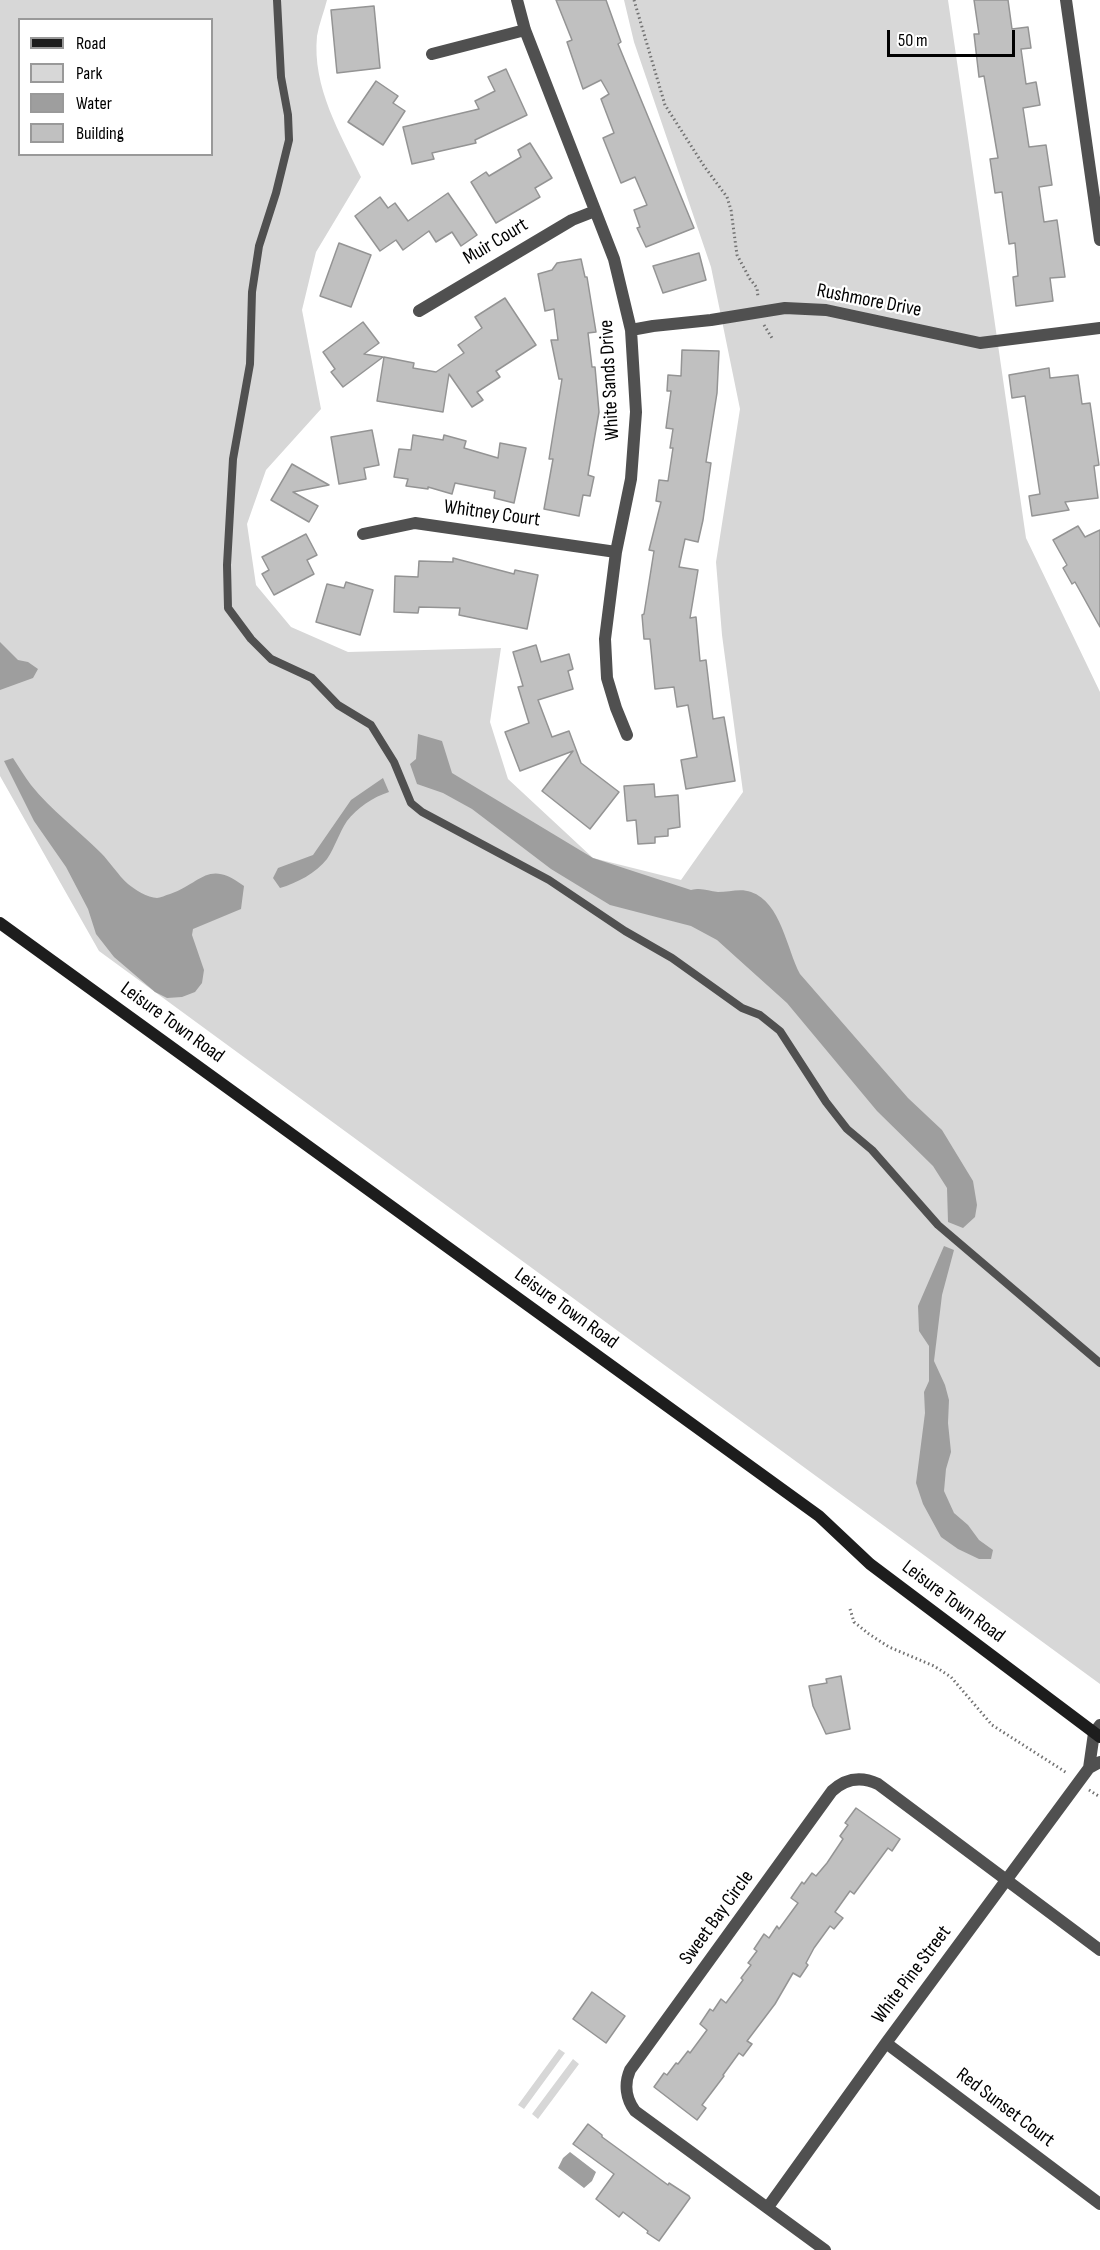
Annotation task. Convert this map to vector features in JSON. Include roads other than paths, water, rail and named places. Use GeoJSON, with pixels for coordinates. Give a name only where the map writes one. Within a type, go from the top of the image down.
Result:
{"type":"FeatureCollection","features":[{"type":"Feature","properties":{"kind":"main road","name":"Leisure Town Road"},"geometry":{"type":"LineString","coordinates":[[0,923],[819,1516],[870,1564],[1098,1732]]}},
{"type":"Feature","properties":{"kind":"street","name":"White Sands Drive"},"geometry":{"type":"LineString","coordinates":[[517,0],[525,30],[614,259],[631,330],[636,412],[631,480],[616,552],[605,639],[607,678],[627,735]]}},
{"type":"Feature","properties":{"kind":"street"},"geometry":{"type":"LineString","coordinates":[[1066,0],[1098,208],[1100,240]]}},
{"type":"Feature","properties":{"kind":"street"},"geometry":{"type":"LineString","coordinates":[[432,54],[525,30]]}},
{"type":"Feature","properties":{"kind":"street","name":"Muir Court"},"geometry":{"type":"LineString","coordinates":[[419,311],[572,220],[595,211]]}},
{"type":"Feature","properties":{"kind":"street","name":"Rushmore Drive"},"geometry":{"type":"LineString","coordinates":[[631,330],[785,308],[826,310],[980,343],[1100,328]]}},
{"type":"Feature","properties":{"kind":"street","name":"Whitney Court"},"geometry":{"type":"LineString","coordinates":[[363,534],[415,523],[616,552]]}},
{"type":"Feature","properties":{"kind":"street"},"geometry":{"type":"LineString","coordinates":[[1095,1765],[1098,1732]]}},
{"type":"Feature","properties":{"kind":"street","name":"White Pine Street"},"geometry":{"type":"LineString","coordinates":[[768,2207],[1079,1782],[1095,1765]]}},
{"type":"Feature","properties":{"kind":"street","name":"Sweet Bay Circle"},"geometry":{"type":"LineString","coordinates":[[825,2250],[635,2111],[628,2097],[627,2078],[630,2070],[832,1791],[845,1781],[870,1780],[1100,1950]]}},
{"type":"Feature","properties":{"kind":"street","name":"Red Sunset Court"},"geometry":{"type":"LineString","coordinates":[[886,2043],[1100,2204]]}},
{"type":"Feature","properties":{"kind":"lane"},"geometry":{"type":"LineString","coordinates":[[277,0],[281,77],[288,115],[289,140],[276,193],[259,246],[252,292],[250,364],[233,459],[227,565],[228,608],[251,639],[271,659],[312,678],[338,705],[371,725],[394,762],[411,803],[422,812],[549,880],[625,931],[672,958],[733,1003],[760,1015],[780,1031],[826,1102],[847,1129],[872,1150],[938,1225],[1100,1363]]}},
{"type":"Feature","properties":{"kind":"water"},"geometry":{"type":"Polygon","coordinates":[[[0,642],[18,660],[28,662],[38,669],[33,678],[0,690],[0,642]]]}},
{"type":"Feature","properties":{"kind":"water"},"geometry":{"type":"Polygon","coordinates":[[[418,734],[442,741],[452,773],[593,858],[691,890],[702,889],[718,892],[743,890],[761,897],[776,916],[800,974],[908,1098],[942,1130],[973,1181],[977,1205],[975,1217],[963,1228],[948,1222],[947,1188],[933,1166],[877,1111],[787,1003],[717,940],[691,926],[610,905],[551,869],[472,809],[443,793],[417,784],[410,764],[416,759],[418,734]]]}},
{"type":"Feature","properties":{"kind":"water"},"geometry":{"type":"Polygon","coordinates":[[[13,758],[31,785],[47,803],[101,853],[128,884],[141,893],[160,898],[206,875],[213,874],[222,874],[244,886],[241,909],[193,929],[192,935],[204,970],[202,983],[195,992],[182,997],[167,998],[155,992],[114,957],[96,934],[88,909],[66,867],[34,821],[4,761],[13,758]]]}},
{"type":"Feature","properties":{"kind":"water"},"geometry":{"type":"Polygon","coordinates":[[[383,778],[389,792],[371,800],[351,816],[323,864],[306,877],[280,888],[273,878],[278,868],[313,855],[351,800],[383,778]]]}},
{"type":"Feature","properties":{"kind":"water"},"geometry":{"type":"Polygon","coordinates":[[[944,1246],[954,1250],[942,1295],[934,1361],[949,1400],[948,1423],[951,1452],[946,1469],[944,1491],[954,1513],[968,1525],[979,1540],[993,1550],[991,1559],[979,1559],[958,1549],[941,1537],[923,1504],[916,1483],[925,1413],[924,1392],[929,1381],[929,1346],[919,1331],[918,1306],[944,1246]]]}},
{"type":"Feature","properties":{"kind":"water"},"geometry":{"type":"Polygon","coordinates":[[[570,2152],[596,2172],[592,2181],[584,2188],[558,2168],[563,2158],[570,2152]]]}}]}
